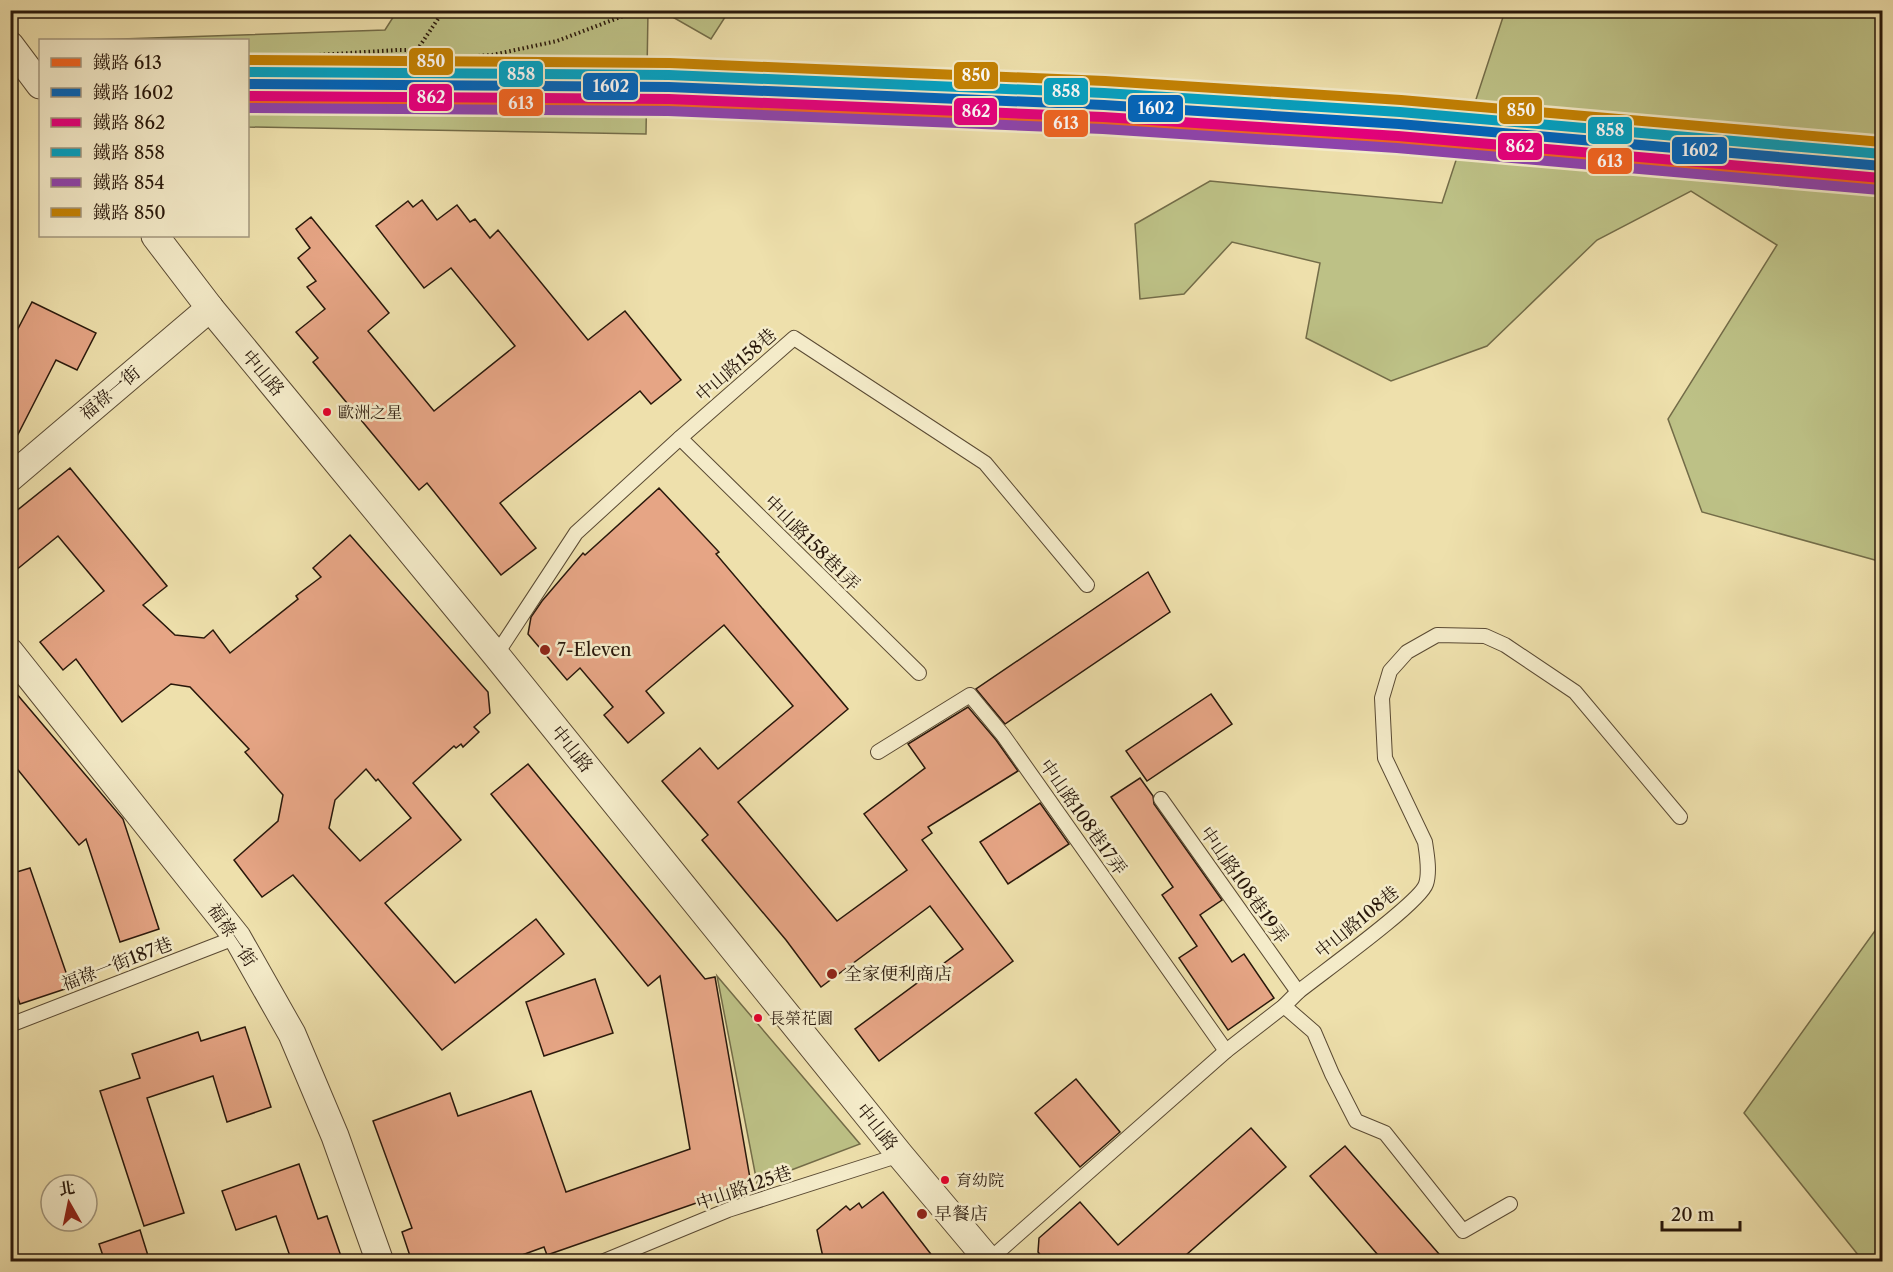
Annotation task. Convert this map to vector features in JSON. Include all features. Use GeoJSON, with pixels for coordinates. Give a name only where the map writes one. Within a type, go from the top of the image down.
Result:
{"type":"FeatureCollection","features":[{"type":"Feature","properties":{"kind":"street"},"geometry":{"type":"LineString","coordinates":[[10,45],[39,84]]}},
{"type":"Feature","properties":{"kind":"street","name":"中山路"},"geometry":{"type":"LineString","coordinates":[[156,237],[210,308],[496,655],[900,1155],[989,1261]]}},
{"type":"Feature","properties":{"kind":"street","name":"福祿一街"},"geometry":{"type":"LineString","coordinates":[[10,478],[210,308]]}},
{"type":"Feature","properties":{"kind":"street","name":"福祿一街"},"geometry":{"type":"LineString","coordinates":[[10,652],[237,937],[292,1034],[335,1136],[380,1262]]}},
{"type":"Feature","properties":{"kind":"lane","name":"中山路158巷"},"geometry":{"type":"LineString","coordinates":[[496,655],[576,533],[794,338],[985,463],[1087,585]]}},
{"type":"Feature","properties":{"kind":"lane","name":"中山路158巷1弄"},"geometry":{"type":"LineString","coordinates":[[680,438],[919,673]]}},
{"type":"Feature","properties":{"kind":"lane","name":"中山路108巷"},"geometry":{"type":"LineString","coordinates":[[989,1261],[1226,1051],[1409,906],[1426,885],[1425,842],[1384,758],[1382,698],[1390,671],[1407,652],[1437,635],[1485,636],[1505,645],[1575,692],[1680,817]]}},
{"type":"Feature","properties":{"kind":"lane","name":"中山路108巷17弄"},"geometry":{"type":"LineString","coordinates":[[878,752],[970,695],[1003,735],[1226,1051]]}},
{"type":"Feature","properties":{"kind":"lane","name":"中山路108巷19弄"},"geometry":{"type":"LineString","coordinates":[[1161,799],[1298,992]]}},
{"type":"Feature","properties":{"kind":"lane","name":"福祿一街187巷"},"geometry":{"type":"LineString","coordinates":[[10,1025],[237,937]]}},
{"type":"Feature","properties":{"kind":"lane"},"geometry":{"type":"LineString","coordinates":[[1284,1006],[1314,1032],[1356,1121],[1385,1133],[1463,1231],[1510,1204]]}},
{"type":"Feature","properties":{"kind":"lane","name":"中山路125巷"},"geometry":{"type":"LineString","coordinates":[[602,1262],[728,1210],[900,1155]]}},
{"type":"Feature","properties":{"kind":"path"},"geometry":{"type":"LineString","coordinates":[[417,50],[444,10]]}},
{"type":"Feature","properties":{"kind":"path"},"geometry":{"type":"LineString","coordinates":[[249,66],[318,56],[417,50],[430,58],[492,55],[556,41],[631,13],[629,10]]}},
{"type":"Feature","properties":{"kind":"green space"},"geometry":{"type":"Polygon","coordinates":[[[397,11],[648,11],[646,134],[249,127],[249,39],[120,39],[385,30],[397,11]]]}},
{"type":"Feature","properties":{"kind":"green space"},"geometry":{"type":"Polygon","coordinates":[[[662,11],[729,11],[711,39],[662,11]]]}},
{"type":"Feature","properties":{"kind":"green space"},"geometry":{"type":"Polygon","coordinates":[[[1505,11],[1882,11],[1882,562],[1702,512],[1668,419],[1777,245],[1691,191],[1597,240],[1487,346],[1391,381],[1306,338],[1320,263],[1232,242],[1184,294],[1140,299],[1135,224],[1210,181],[1442,203],[1505,11]]]}},
{"type":"Feature","properties":{"kind":"green space"},"geometry":{"type":"Polygon","coordinates":[[[1882,921],[1882,1228],[1878,1261],[1863,1261],[1744,1113],[1882,921]]]}},
{"type":"Feature","properties":{"kind":"green space"},"geometry":{"type":"Polygon","coordinates":[[[717,976],[860,1144],[757,1183],[717,976]]]}},
{"type":"Feature","properties":{"kind":"building"},"geometry":{"type":"Polygon","coordinates":[[[422,200],[437,220],[457,205],[470,222],[475,219],[490,238],[498,230],[588,340],[625,311],[681,380],[651,404],[640,391],[500,503],[536,548],[501,575],[427,483],[419,490],[313,362],[318,358],[296,332],[325,309],[307,287],[316,281],[298,258],[310,248],[296,229],[311,217],[389,313],[368,331],[434,411],[515,346],[451,268],[424,288],[376,226],[408,201],[413,207],[422,200]]]}},
{"type":"Feature","properties":{"kind":"building"},"geometry":{"type":"Polygon","coordinates":[[[32,302],[96,333],[77,370],[56,360],[10,450],[10,344],[32,302]]]}},
{"type":"Feature","properties":{"kind":"building"},"geometry":{"type":"Polygon","coordinates":[[[70,468],[167,586],[143,605],[175,635],[204,638],[213,630],[230,653],[298,599],[296,596],[321,577],[313,568],[350,535],[488,692],[490,713],[474,727],[479,732],[463,747],[461,744],[456,748],[454,746],[413,783],[461,840],[385,903],[455,983],[536,919],[564,954],[442,1050],[293,875],[262,897],[234,860],[278,821],[283,795],[245,752],[249,749],[190,687],[171,684],[122,722],[76,659],[63,670],[40,642],[104,591],[58,536],[10,575],[10,516],[70,468]],[[366,769],[335,800],[329,828],[360,861],[411,818],[378,779],[376,781],[366,769]]]}},
{"type":"Feature","properties":{"kind":"building"},"geometry":{"type":"Polygon","coordinates":[[[659,488],[719,552],[716,554],[848,709],[738,802],[837,921],[907,870],[864,814],[925,768],[908,744],[968,707],[1018,771],[928,827],[932,833],[922,840],[1013,961],[879,1061],[855,1029],[963,949],[930,906],[821,987],[786,940],[702,840],[708,835],[662,781],[700,748],[718,769],[793,706],[724,625],[646,691],[664,713],[628,743],[604,715],[613,707],[580,668],[567,680],[528,634],[531,617],[583,553],[585,555],[659,488]]]}},
{"type":"Feature","properties":{"kind":"building"},"geometry":{"type":"Polygon","coordinates":[[[1148,572],[1170,612],[1005,724],[976,689],[1148,572]]]}},
{"type":"Feature","properties":{"kind":"building"},"geometry":{"type":"Polygon","coordinates":[[[10,686],[123,819],[159,929],[120,942],[86,839],[79,845],[10,760],[10,686]]]}},
{"type":"Feature","properties":{"kind":"building"},"geometry":{"type":"Polygon","coordinates":[[[1211,694],[1232,724],[1147,781],[1126,751],[1211,694]]]}},
{"type":"Feature","properties":{"kind":"building"},"geometry":{"type":"Polygon","coordinates":[[[528,764],[705,979],[715,977],[751,1184],[547,1255],[544,1247],[503,1262],[412,1262],[402,1232],[412,1228],[373,1121],[450,1093],[458,1116],[531,1091],[566,1192],[690,1149],[660,976],[648,986],[491,794],[528,764]]]}},
{"type":"Feature","properties":{"kind":"building"},"geometry":{"type":"Polygon","coordinates":[[[1140,778],[1153,796],[1154,804],[1222,900],[1200,915],[1232,962],[1244,954],[1274,998],[1228,1030],[1179,958],[1197,946],[1162,895],[1173,887],[1111,797],[1140,778]]]}},
{"type":"Feature","properties":{"kind":"building"},"geometry":{"type":"Polygon","coordinates":[[[1040,803],[1069,844],[1008,884],[980,842],[1040,803]]]}},
{"type":"Feature","properties":{"kind":"building"},"geometry":{"type":"Polygon","coordinates":[[[30,868],[71,987],[20,1004],[10,976],[10,874],[30,868]]]}},
{"type":"Feature","properties":{"kind":"building"},"geometry":{"type":"Polygon","coordinates":[[[595,979],[613,1033],[544,1056],[526,1002],[595,979]]]}},
{"type":"Feature","properties":{"kind":"building"},"geometry":{"type":"Polygon","coordinates":[[[245,1027],[271,1107],[227,1122],[213,1076],[147,1098],[184,1213],[144,1226],[100,1091],[140,1078],[132,1054],[198,1032],[201,1041],[245,1027]]]}},
{"type":"Feature","properties":{"kind":"building"},"geometry":{"type":"Polygon","coordinates":[[[1076,1079],[1120,1132],[1080,1167],[1035,1113],[1076,1079]]]}},
{"type":"Feature","properties":{"kind":"building"},"geometry":{"type":"Polygon","coordinates":[[[1251,1128],[1286,1167],[1178,1262],[1046,1262],[1038,1252],[1039,1238],[1080,1202],[1118,1245],[1251,1128]]]}},
{"type":"Feature","properties":{"kind":"building"},"geometry":{"type":"Polygon","coordinates":[[[1345,1146],[1446,1262],[1384,1262],[1310,1176],[1345,1146]]]}},
{"type":"Feature","properties":{"kind":"building"},"geometry":{"type":"Polygon","coordinates":[[[299,1164],[318,1219],[327,1216],[343,1262],[292,1262],[276,1216],[236,1230],[222,1191],[299,1164]]]}},
{"type":"Feature","properties":{"kind":"building"},"geometry":{"type":"Polygon","coordinates":[[[883,1192],[937,1262],[824,1262],[817,1230],[846,1206],[850,1210],[859,1203],[862,1208],[883,1192]]]}},
{"type":"Feature","properties":{"kind":"building"},"geometry":{"type":"Polygon","coordinates":[[[140,1230],[150,1262],[105,1262],[99,1244],[140,1230]]]}},
{"type":"Feature","properties":{"kind":"rail line","name":"850"},"geometry":{"type":"LineString","coordinates":[[249,60],[670,63],[1105,81],[1401,100],[1882,142]]}},
{"type":"Feature","properties":{"kind":"rail line","name":"858"},"geometry":{"type":"LineString","coordinates":[[249,72],[669,75],[1104,93],[1400,112],[1882,154]]}},
{"type":"Feature","properties":{"kind":"rail line","name":"1602"},"geometry":{"type":"LineString","coordinates":[[249,84],[669,87],[1104,105],[1399,124],[1882,166]]}},
{"type":"Feature","properties":{"kind":"rail line","name":"862"},"geometry":{"type":"LineString","coordinates":[[249,96],[669,99],[1103,117],[1398,136],[1881,178]]}},
{"type":"Feature","properties":{"kind":"rail line","name":"613"},"geometry":{"type":"LineString","coordinates":[[249,99],[740,106],[1398,144],[1882,183]]}},
{"type":"Feature","properties":{"kind":"rail line","name":"854"},"geometry":{"type":"LineString","coordinates":[[249,108],[668,111],[1103,129],[1397,148],[1880,190]]}},
{"type":"Feature","properties":{"kind":"place","name":"歐洲之星"},"geometry":{"type":"Point","coordinates":[327,412]}},
{"type":"Feature","properties":{"kind":"place","name":"7-Eleven"},"geometry":{"type":"Point","coordinates":[545,650]}},
{"type":"Feature","properties":{"kind":"place","name":"全家便利商店"},"geometry":{"type":"Point","coordinates":[832,974]}},
{"type":"Feature","properties":{"kind":"place","name":"長榮花園"},"geometry":{"type":"Point","coordinates":[758,1018]}},
{"type":"Feature","properties":{"kind":"place","name":"育幼院"},"geometry":{"type":"Point","coordinates":[945,1180]}},
{"type":"Feature","properties":{"kind":"place","name":"早餐店"},"geometry":{"type":"Point","coordinates":[922,1214]}}]}
